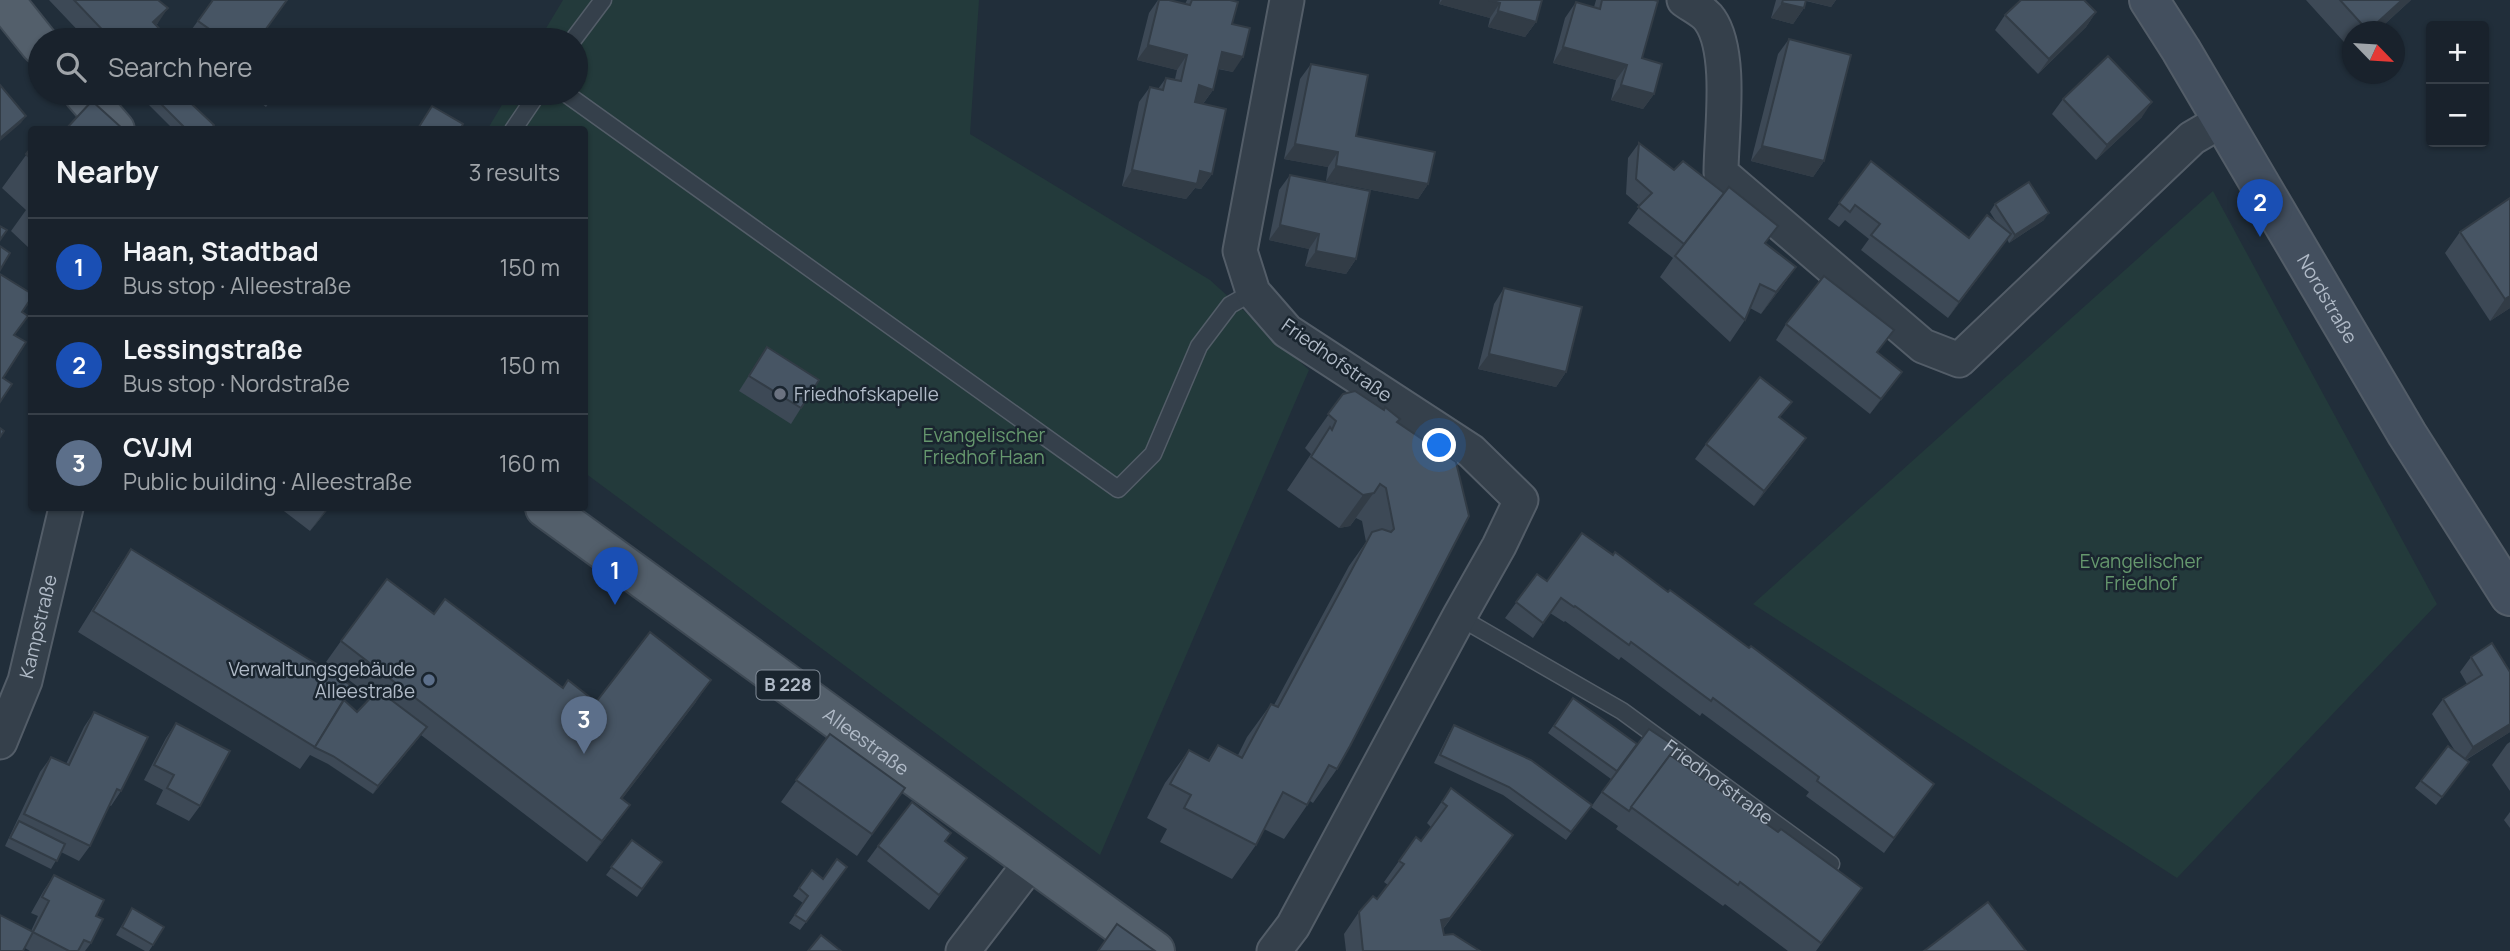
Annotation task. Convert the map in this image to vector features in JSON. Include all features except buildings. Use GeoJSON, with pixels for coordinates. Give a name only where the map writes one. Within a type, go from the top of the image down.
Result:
{"type":"FeatureCollection","features":[{"type":"Feature","properties":{"kind":"main road"},"geometry":{"type":"LineString","coordinates":[[12,4],[28,28]]}},
{"type":"Feature","properties":{"kind":"main road"},"geometry":{"type":"LineString","coordinates":[[93,105],[112,126]]}},
{"type":"Feature","properties":{"kind":"main road","name":"Alleestraße"},"geometry":{"type":"LineString","coordinates":[[549,511],[1155,951]]}},
{"type":"Feature","properties":{"kind":"street","name":"Friedhofstraße"},"geometry":{"type":"LineString","coordinates":[[1274,951],[1293,926],[1499,546],[1521,500],[1471,451],[1287,331],[1253,292],[1240,251],[1287,0]]}},
{"type":"Feature","properties":{"kind":"street"},"geometry":{"type":"LineString","coordinates":[[1684,0],[1709,19],[1720,42],[1725,77],[1721,173],[1923,346],[1959,360],[2192,138],[2222,120]]}},
{"type":"Feature","properties":{"kind":"street","name":"Nordstraße"},"geometry":{"type":"LineString","coordinates":[[2149,0],[2407,434],[2510,596]]}},
{"type":"Feature","properties":{"kind":"street","name":"Kampstraße"},"geometry":{"type":"LineString","coordinates":[[0,742],[25,681],[65,511]]}},
{"type":"Feature","properties":{"kind":"street"},"geometry":{"type":"LineString","coordinates":[[963,951],[1032,861]]}},
{"type":"Feature","properties":{"kind":"lane"},"geometry":{"type":"LineString","coordinates":[[582,28],[603,0]]}},
{"type":"Feature","properties":{"kind":"lane"},"geometry":{"type":"LineString","coordinates":[[516,126],[530,105]]}},
{"type":"Feature","properties":{"kind":"lane"},"geometry":{"type":"LineString","coordinates":[[582,105],[1118,489],[1153,454],[1199,345],[1230,305],[1253,292]]}},
{"type":"Feature","properties":{"kind":"lane","name":"Friedhofstraße"},"geometry":{"type":"LineString","coordinates":[[1459,617],[1622,710],[1831,864]]}},
{"type":"Feature","properties":{"kind":"green space","name":"Evangelischer Friedhof Haan"},"geometry":{"type":"Polygon","coordinates":[[[563,0],[979,0],[970,134],[1210,280],[1309,370],[1100,855],[588,475],[588,126],[489,126],[502,105],[588,105],[588,28],[546,28],[563,0]]]}},
{"type":"Feature","properties":{"kind":"green space","name":"Evangelischer Friedhof"},"geometry":{"type":"Polygon","coordinates":[[[2213,191],[2437,604],[2177,878],[1753,604],[2213,191]]]}},
{"type":"Feature","properties":{"kind":"place","name":"Lessingstraße"},"geometry":{"type":"Point","coordinates":[2260,237]}},
{"type":"Feature","properties":{"kind":"place","name":"Friedhofskapelle"},"geometry":{"type":"Point","coordinates":[780,394]}},
{"type":"Feature","properties":{"kind":"place","name":"Haan, Stadtbad"},"geometry":{"type":"Point","coordinates":[615,605]}},
{"type":"Feature","properties":{"kind":"place","name":"Verwaltungsgebäude Alleestraße"},"geometry":{"type":"Point","coordinates":[429,680]}},
{"type":"Feature","properties":{"kind":"place","name":"CVJM"},"geometry":{"type":"Point","coordinates":[584,754]}}]}
